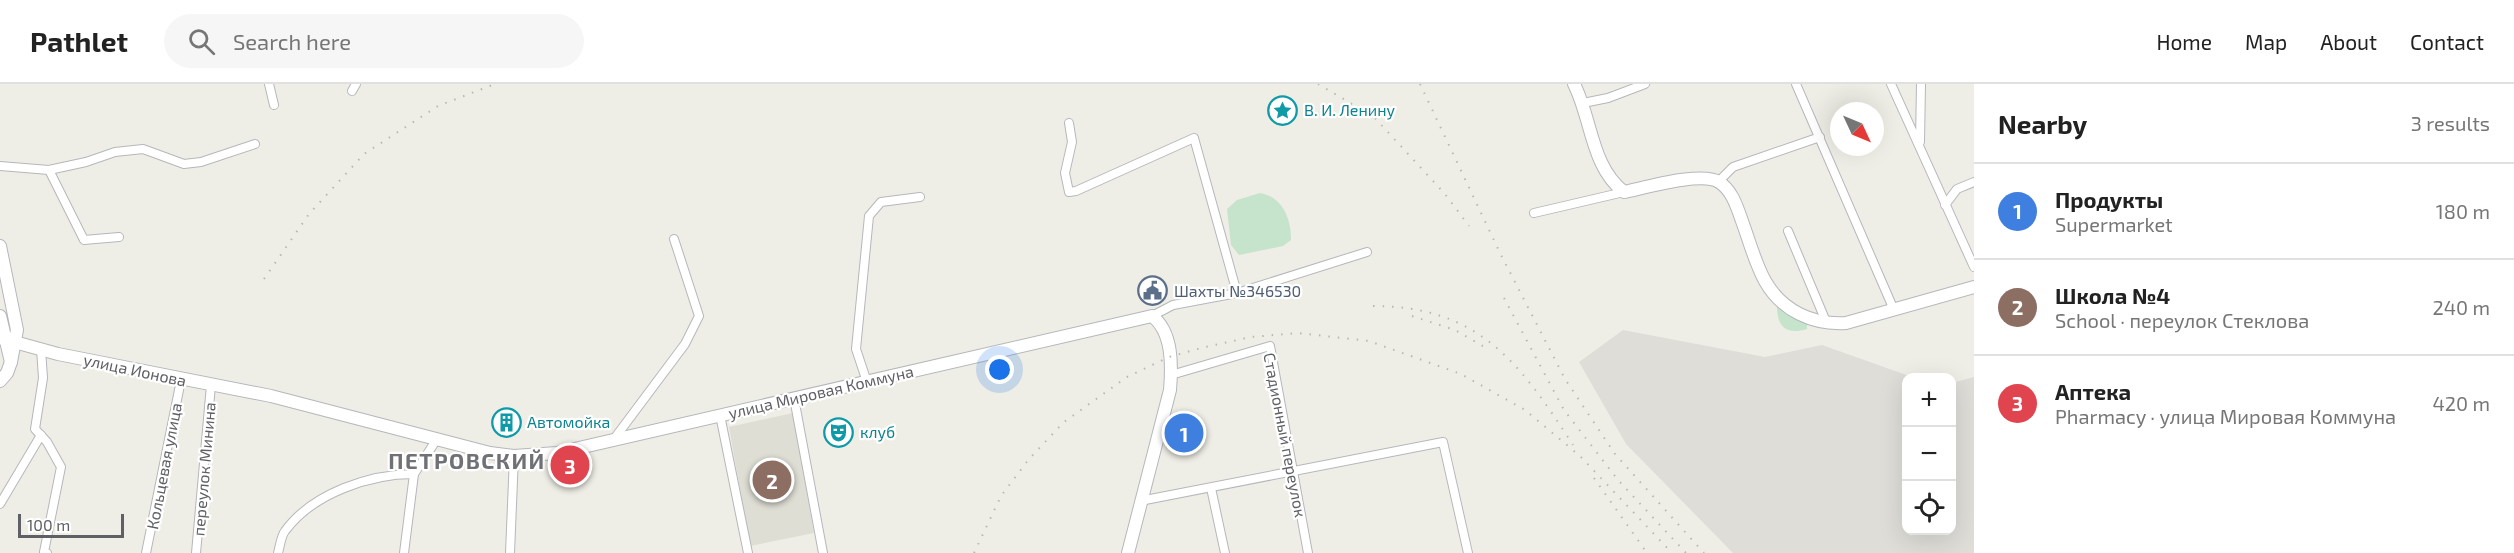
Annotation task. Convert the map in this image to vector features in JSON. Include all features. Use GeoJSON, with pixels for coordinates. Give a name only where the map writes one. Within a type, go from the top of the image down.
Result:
{"type":"FeatureCollection","features":[{"type":"Feature","properties":{"kind":"main road"},"geometry":{"type":"LineString","coordinates":[[1574,84],[1583,103],[1602,169],[1611,182],[1624,192],[1703,178],[1718,182],[1733,197],[1765,281],[1784,304],[1804,317],[1827,324],[1846,323],[1974,287]]}},
{"type":"Feature","properties":{"kind":"main road"},"geometry":{"type":"LineString","coordinates":[[0,246],[17,330],[7,340]]}},
{"type":"Feature","properties":{"kind":"main road"},"geometry":{"type":"LineString","coordinates":[[0,316],[11,362],[7,373],[0,381]]}},
{"type":"Feature","properties":{"kind":"main road"},"geometry":{"type":"LineString","coordinates":[[1128,553],[1170,390],[1171,375],[1166,332],[1152,316]]}},
{"type":"Feature","properties":{"kind":"main road","name":"улица Мировая Коммуна"},"geometry":{"type":"LineString","coordinates":[[271,396],[490,453],[514,456],[557,453],[1152,316]]}},
{"type":"Feature","properties":{"kind":"main road","name":"улица Ионова"},"geometry":{"type":"LineString","coordinates":[[7,340],[181,380],[271,396]]}},
{"type":"Feature","properties":{"kind":"street"},"geometry":{"type":"LineString","coordinates":[[269,84],[274,105]]}},
{"type":"Feature","properties":{"kind":"street"},"geometry":{"type":"LineString","coordinates":[[1583,103],[1608,98],[1645,84]]}},
{"type":"Feature","properties":{"kind":"street"},"geometry":{"type":"LineString","coordinates":[[1796,84],[1894,310]]}},
{"type":"Feature","properties":{"kind":"street"},"geometry":{"type":"LineString","coordinates":[[1891,84],[1974,267]]}},
{"type":"Feature","properties":{"kind":"street"},"geometry":{"type":"LineString","coordinates":[[1919,145],[1921,84]]}},
{"type":"Feature","properties":{"kind":"street"},"geometry":{"type":"LineString","coordinates":[[1069,123],[1072,142],[1065,172],[1069,192],[1076,191],[1194,138],[1237,292]]}},
{"type":"Feature","properties":{"kind":"street"},"geometry":{"type":"LineString","coordinates":[[1718,182],[1733,167],[1820,137]]}},
{"type":"Feature","properties":{"kind":"street"},"geometry":{"type":"LineString","coordinates":[[0,166],[49,170],[86,162],[115,152],[143,148],[184,164],[201,162],[255,144]]}},
{"type":"Feature","properties":{"kind":"street"},"geometry":{"type":"LineString","coordinates":[[49,170],[84,240],[119,237]]}},
{"type":"Feature","properties":{"kind":"street"},"geometry":{"type":"LineString","coordinates":[[1945,205],[1957,189],[1974,182]]}},
{"type":"Feature","properties":{"kind":"street"},"geometry":{"type":"LineString","coordinates":[[1534,213],[1624,192]]}},
{"type":"Feature","properties":{"kind":"street"},"geometry":{"type":"LineString","coordinates":[[867,381],[856,349],[869,216],[881,202],[920,197]]}},
{"type":"Feature","properties":{"kind":"street"},"geometry":{"type":"LineString","coordinates":[[1788,231],[1827,324]]}},
{"type":"Feature","properties":{"kind":"street"},"geometry":{"type":"LineString","coordinates":[[614,439],[685,344],[699,316],[674,239]]}},
{"type":"Feature","properties":{"kind":"street","name":"улица Мировая Коммуна"},"geometry":{"type":"LineString","coordinates":[[1152,316],[1173,304],[1237,292],[1367,252]]}},
{"type":"Feature","properties":{"kind":"street","name":"Стадионный переулок"},"geometry":{"type":"LineString","coordinates":[[1171,375],[1270,346],[1308,553]]}},
{"type":"Feature","properties":{"kind":"street"},"geometry":{"type":"LineString","coordinates":[[41,349],[43,378],[35,429],[47,442],[61,467],[44,552],[47,553]]}},
{"type":"Feature","properties":{"kind":"street","name":"Кольцевая улица"},"geometry":{"type":"LineString","coordinates":[[146,553],[181,380]]}},
{"type":"Feature","properties":{"kind":"street","name":"переулок Минина"},"geometry":{"type":"LineString","coordinates":[[196,553],[211,385]]}},
{"type":"Feature","properties":{"kind":"street"},"geometry":{"type":"LineString","coordinates":[[794,398],[823,553]]}},
{"type":"Feature","properties":{"kind":"street"},"geometry":{"type":"LineString","coordinates":[[720,415],[748,553]]}},
{"type":"Feature","properties":{"kind":"street"},"geometry":{"type":"LineString","coordinates":[[0,504],[41,435]]}},
{"type":"Feature","properties":{"kind":"street"},"geometry":{"type":"LineString","coordinates":[[404,553],[414,474],[437,439]]}},
{"type":"Feature","properties":{"kind":"street"},"geometry":{"type":"LineString","coordinates":[[1140,501],[1443,442],[1468,553]]}},
{"type":"Feature","properties":{"kind":"street"},"geometry":{"type":"LineString","coordinates":[[510,553],[514,456]]}},
{"type":"Feature","properties":{"kind":"street"},"geometry":{"type":"LineString","coordinates":[[278,553],[284,532],[313,504],[368,481],[396,474],[414,474]]}},
{"type":"Feature","properties":{"kind":"street"},"geometry":{"type":"LineString","coordinates":[[1211,488],[1225,553]]}},
{"type":"Feature","properties":{"kind":"shaded area"},"geometry":{"type":"Polygon","coordinates":[[[1623,330],[1765,357],[1822,345],[1902,373],[1902,535],[1956,535],[1956,382],[1974,377],[1974,553],[1733,553],[1626,444],[1579,362],[1623,330]]]}},
{"type":"Feature","properties":{"kind":"shaded area"},"geometry":{"type":"Polygon","coordinates":[[[793,413],[814,533],[750,546],[729,427],[793,413]]]}},
{"type":"Feature","properties":{"kind":"green space"},"geometry":{"type":"Polygon","coordinates":[[[1260,193],[1275,199],[1284,210],[1291,240],[1283,246],[1239,255],[1231,245],[1227,209],[1237,200],[1260,193]]]}},
{"type":"Feature","properties":{"kind":"green space"},"geometry":{"type":"Polygon","coordinates":[[[1777,306],[1807,323],[1807,329],[1794,331],[1784,328],[1777,314],[1777,306]]]}},
{"type":"Feature","properties":{"kind":"railway"},"geometry":{"type":"LineString","coordinates":[[264,279],[309,214],[364,154],[438,106],[495,84]]}},
{"type":"Feature","properties":{"kind":"railway"},"geometry":{"type":"LineString","coordinates":[[1318,84],[1374,117],[1445,194],[1469,226]]}},
{"type":"Feature","properties":{"kind":"railway"},"geometry":{"type":"LineString","coordinates":[[1420,84],[1500,253],[1565,379],[1615,454],[1704,553]]}},
{"type":"Feature","properties":{"kind":"railway"},"geometry":{"type":"LineString","coordinates":[[1504,298],[1564,410],[1618,480],[1686,553]]}},
{"type":"Feature","properties":{"kind":"railway"},"geometry":{"type":"LineString","coordinates":[[1373,306],[1410,309],[1442,316],[1469,328],[1493,345],[1514,365],[1554,415],[1573,445]]}},
{"type":"Feature","properties":{"kind":"railway"},"geometry":{"type":"LineString","coordinates":[[1412,316],[1455,330],[1486,348]]}},
{"type":"Feature","properties":{"kind":"railway"},"geometry":{"type":"LineString","coordinates":[[974,553],[1001,496],[1029,459],[1064,422],[1127,377],[1169,357],[1201,348],[1251,337],[1298,333],[1369,341],[1461,374],[1525,410],[1580,456],[1672,553]]}},
{"type":"Feature","properties":{"kind":"railway"},"geometry":{"type":"LineString","coordinates":[[1594,478],[1647,553]]}},
{"type":"Feature","properties":{"kind":"place","name":"В. И. Ленину"},"geometry":{"type":"Point","coordinates":[1283,110]}},
{"type":"Feature","properties":{"kind":"place","name":"Шахты №346530"},"geometry":{"type":"Point","coordinates":[1153,291]}},
{"type":"Feature","properties":{"kind":"place","name":"Автомойка"},"geometry":{"type":"Point","coordinates":[506,422]}},
{"type":"Feature","properties":{"kind":"place","name":"клуб"},"geometry":{"type":"Point","coordinates":[839,432]}},
{"type":"Feature","properties":{"kind":"place","name":"Продукты"},"geometry":{"type":"Point","coordinates":[1184,433]}},
{"type":"Feature","properties":{"kind":"place","name":"Аптека"},"geometry":{"type":"Point","coordinates":[570,465]}},
{"type":"Feature","properties":{"kind":"place","name":"Школа №4"},"geometry":{"type":"Point","coordinates":[772,480]}},
{"type":"Feature","properties":{"kind":"district","name":"ПЕТРОВСКИЙ"},"geometry":{"type":"Point","coordinates":[467,461]}}]}
